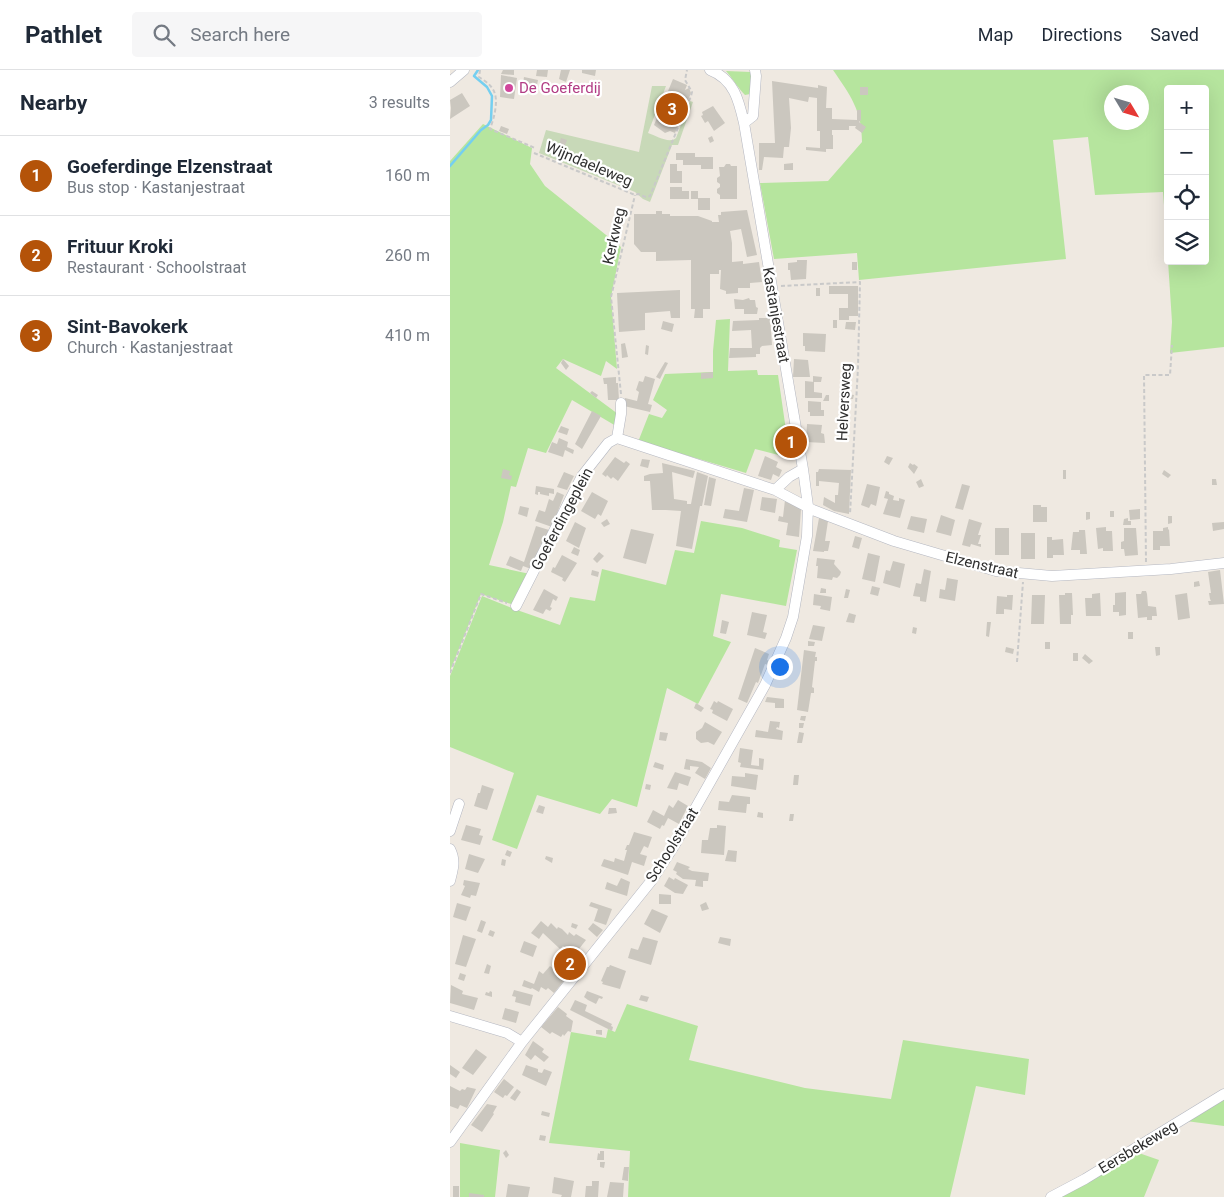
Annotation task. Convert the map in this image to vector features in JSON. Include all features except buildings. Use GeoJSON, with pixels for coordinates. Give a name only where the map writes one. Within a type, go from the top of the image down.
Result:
{"type":"FeatureCollection","features":[{"type":"Feature","properties":{"kind":"street"},"geometry":{"type":"LineString","coordinates":[[450,82],[464,70]]}},
{"type":"Feature","properties":{"kind":"street"},"geometry":{"type":"LineString","coordinates":[[744,124],[753,116],[756,76],[754,70]]}},
{"type":"Feature","properties":{"kind":"street","name":"Kastanjestraat"},"geometry":{"type":"LineString","coordinates":[[715,71],[730,84],[738,97],[744,124],[808,506]]}},
{"type":"Feature","properties":{"kind":"street"},"geometry":{"type":"LineString","coordinates":[[622,403],[617,438],[775,490],[808,506]]}},
{"type":"Feature","properties":{"kind":"street","name":"Goeferdingeplein"},"geometry":{"type":"LineString","coordinates":[[516,606],[582,476],[608,443],[617,438]]}},
{"type":"Feature","properties":{"kind":"street"},"geometry":{"type":"LineString","coordinates":[[775,490],[789,477],[802,469]]}},
{"type":"Feature","properties":{"kind":"street","name":"Elzenstraat"},"geometry":{"type":"LineString","coordinates":[[808,506],[894,541],[979,567],[1023,575],[1052,576],[1147,570],[1224,562]]}},
{"type":"Feature","properties":{"kind":"street","name":"Schoolstraat"},"geometry":{"type":"LineString","coordinates":[[450,1141],[522,1042],[652,880],[674,846],[776,662],[793,617],[807,536],[808,506]]}},
{"type":"Feature","properties":{"kind":"street"},"geometry":{"type":"LineString","coordinates":[[450,831],[459,804]]}},
{"type":"Feature","properties":{"kind":"street"},"geometry":{"type":"LineString","coordinates":[[450,849],[454,857],[450,881]]}},
{"type":"Feature","properties":{"kind":"street"},"geometry":{"type":"LineString","coordinates":[[450,1016],[507,1033],[522,1042]]}},
{"type":"Feature","properties":{"kind":"street","name":"Eersbekeweg"},"geometry":{"type":"LineString","coordinates":[[1051,1197],[1085,1179],[1224,1094]]}},
{"type":"Feature","properties":{"kind":"path","name":"Wijndaeleweg"},"geometry":{"type":"LineString","coordinates":[[480,70],[479,77],[493,88],[496,95],[490,129],[535,148]]}},
{"type":"Feature","properties":{"kind":"path","name":"Kerkweg"},"geometry":{"type":"LineString","coordinates":[[622,403],[611,297],[635,195],[638,194],[646,197],[651,194],[691,96],[692,92],[685,80],[687,70]]}},
{"type":"Feature","properties":{"kind":"path","name":"Wijndaeleweg"},"geometry":{"type":"LineString","coordinates":[[534,153],[635,195]]}},
{"type":"Feature","properties":{"kind":"path","name":"Helversweg"},"geometry":{"type":"LineString","coordinates":[[772,287],[860,282],[858,367],[850,513],[847,523]]}},
{"type":"Feature","properties":{"kind":"path"},"geometry":{"type":"LineString","coordinates":[[1147,570],[1144,375],[1170,375],[1172,345]]}},
{"type":"Feature","properties":{"kind":"path"},"geometry":{"type":"LineString","coordinates":[[1016,662],[1023,575]]}},
{"type":"Feature","properties":{"kind":"path"},"geometry":{"type":"LineString","coordinates":[[450,673],[481,594],[516,606]]}},
{"type":"Feature","properties":{"kind":"green space"},"geometry":{"type":"Polygon","coordinates":[[[833,70],[1224,70],[1224,347],[1170,353],[1172,322],[1168,265],[1209,265],[1209,85],[1164,85],[1164,205],[1163,192],[1095,195],[1088,137],[1053,140],[1066,259],[859,280],[857,253],[774,259],[760,183],[828,181],[862,142],[860,121],[850,95],[833,70]]]}},
{"type":"Feature","properties":{"kind":"green space"},"geometry":{"type":"Polygon","coordinates":[[[726,71],[751,72],[750,94],[745,95],[726,71]]]}},
{"type":"Feature","properties":{"kind":"green space"},"geometry":{"type":"Polygon","coordinates":[[[652,86],[666,86],[648,133],[666,140],[676,138],[690,101],[693,102],[678,145],[672,145],[650,202],[635,192],[539,153],[546,130],[639,152],[652,86]]]}},
{"type":"Feature","properties":{"kind":"green space"},"geometry":{"type":"Polygon","coordinates":[[[483,124],[532,148],[530,164],[545,186],[621,247],[611,297],[617,369],[606,361],[601,376],[563,359],[556,368],[618,414],[616,426],[572,400],[546,453],[528,448],[516,487],[511,486],[503,522],[489,565],[530,574],[514,605],[481,594],[450,671],[450,161],[483,124]]]}},
{"type":"Feature","properties":{"kind":"green space"},"geometry":{"type":"Polygon","coordinates":[[[730,319],[728,371],[757,370],[758,375],[778,375],[790,458],[755,449],[746,473],[682,454],[681,456],[638,442],[649,414],[662,418],[667,410],[653,400],[665,374],[713,372],[716,320],[730,319]]]}},
{"type":"Feature","properties":{"kind":"green space"},"geometry":{"type":"Polygon","coordinates":[[[701,521],[742,528],[780,540],[779,547],[797,550],[786,606],[721,594],[713,636],[731,642],[698,704],[667,688],[637,807],[612,799],[600,814],[537,795],[517,849],[492,840],[514,773],[450,747],[450,676],[482,596],[560,625],[570,597],[595,601],[602,569],[666,585],[675,550],[694,553],[701,521]]]}},
{"type":"Feature","properties":{"kind":"green space"},"geometry":{"type":"Polygon","coordinates":[[[627,1004],[698,1026],[689,1060],[805,1088],[891,1099],[903,1040],[1029,1059],[1025,1095],[976,1086],[950,1197],[628,1197],[630,1151],[549,1143],[571,1032],[606,1038],[608,1029],[615,1032],[627,1004]]]}},
{"type":"Feature","properties":{"kind":"green space"},"geometry":{"type":"Polygon","coordinates":[[[1224,1098],[1224,1126],[1186,1121],[1224,1098]]]}},
{"type":"Feature","properties":{"kind":"green space"},"geometry":{"type":"Polygon","coordinates":[[[460,1143],[500,1150],[495,1197],[460,1197],[460,1143]]]}},
{"type":"Feature","properties":{"kind":"green space"},"geometry":{"type":"Polygon","coordinates":[[[1136,1152],[1159,1160],[1144,1197],[1059,1197],[1136,1152]]]}},
{"type":"Feature","properties":{"kind":"waterway"},"geometry":{"type":"LineString","coordinates":[[450,166],[491,120],[492,96],[487,87],[474,76],[478,70]]}},
{"type":"Feature","properties":{"kind":"place","name":"De Goeferdij"},"geometry":{"type":"Point","coordinates":[509,88]}},
{"type":"Feature","properties":{"kind":"place","name":"Sint-Bavokerk"},"geometry":{"type":"Point","coordinates":[672,109]}},
{"type":"Feature","properties":{"kind":"place","name":"Goeferdinge Elzenstraat"},"geometry":{"type":"Point","coordinates":[791,442]}},
{"type":"Feature","properties":{"kind":"place","name":"Frituur Kroki"},"geometry":{"type":"Point","coordinates":[570,964]}}]}
